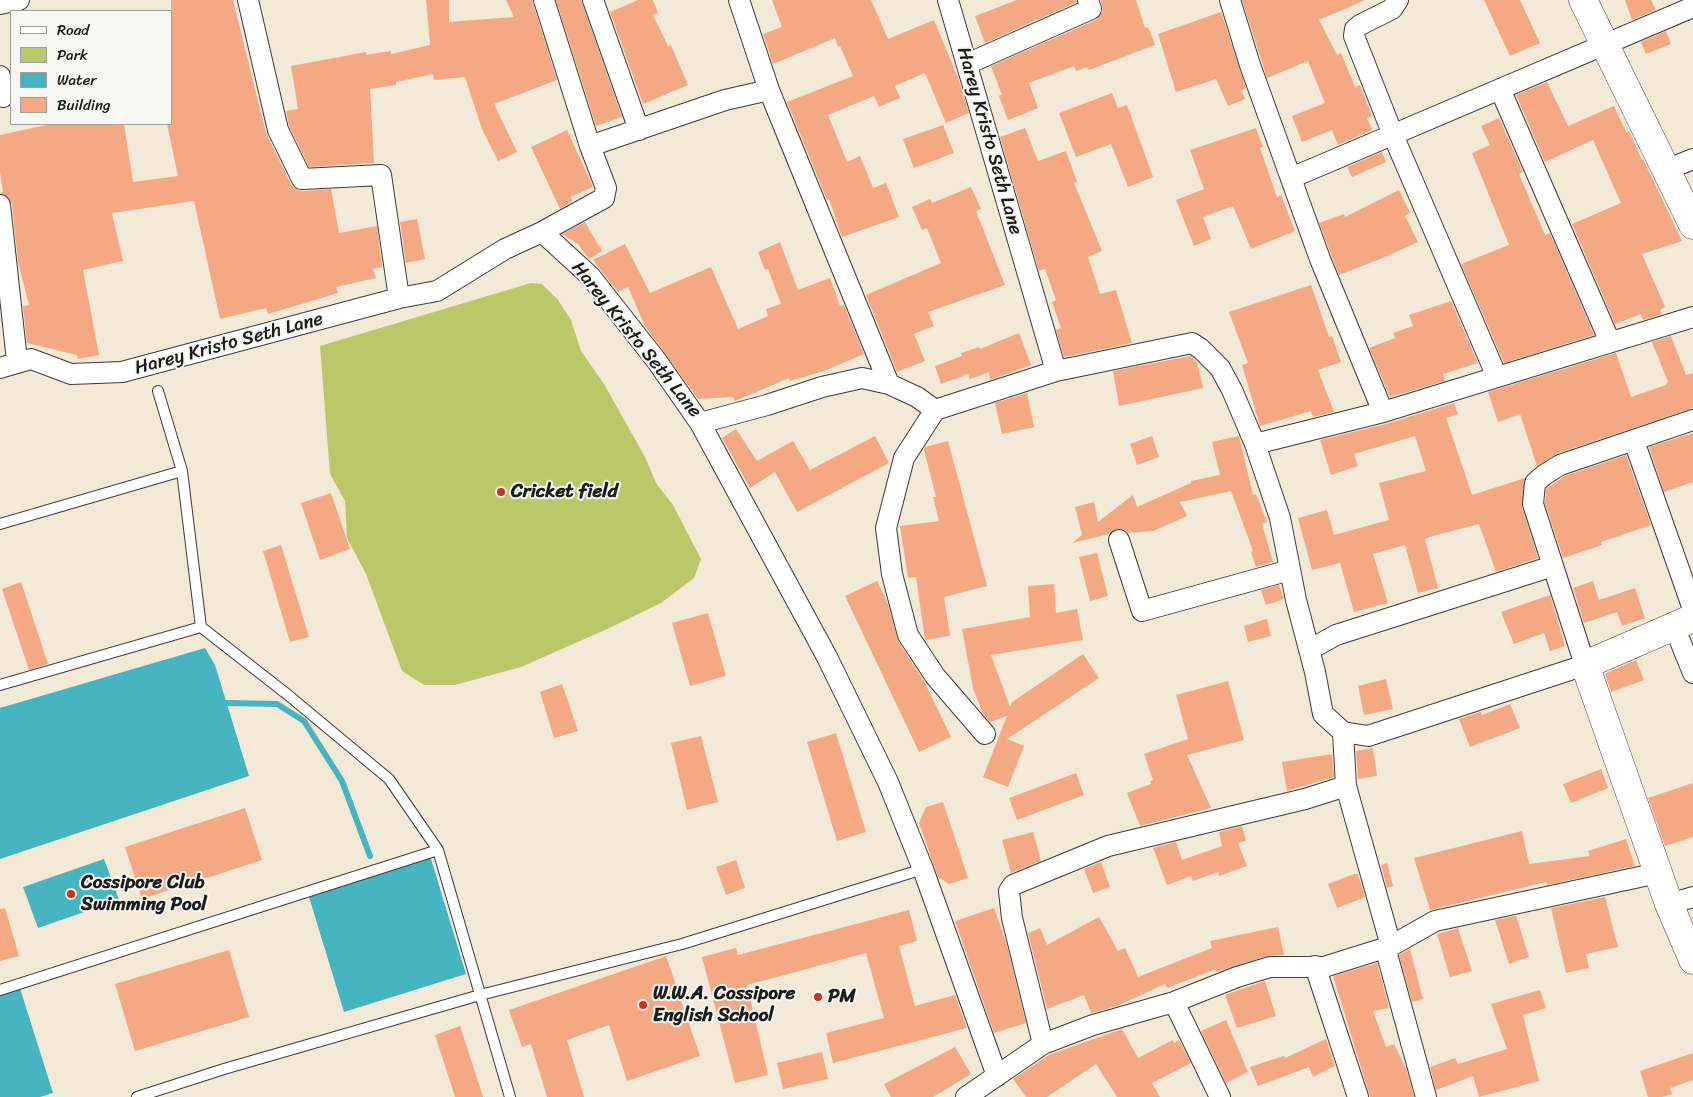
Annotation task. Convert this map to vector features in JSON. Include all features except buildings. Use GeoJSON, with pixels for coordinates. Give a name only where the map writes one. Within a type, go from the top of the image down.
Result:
{"type":"FeatureCollection","features":[{"type":"Feature","properties":{"kind":"street"},"geometry":{"type":"LineString","coordinates":[[0,4],[19,0]]}},
{"type":"Feature","properties":{"kind":"street"},"geometry":{"type":"LineString","coordinates":[[248,0],[278,130],[302,179],[381,175],[399,298]]}},
{"type":"Feature","properties":{"kind":"street"},"geometry":{"type":"LineString","coordinates":[[542,232],[604,198],[606,188],[590,146],[544,0]]}},
{"type":"Feature","properties":{"kind":"street"},"geometry":{"type":"LineString","coordinates":[[593,0],[639,130]]}},
{"type":"Feature","properties":{"kind":"street"},"geometry":{"type":"LineString","coordinates":[[739,0],[769,90],[888,384]]}},
{"type":"Feature","properties":{"kind":"street","name":"Harey Kristo Seth Lane"},"geometry":{"type":"LineString","coordinates":[[948,0],[1056,371]]}},
{"type":"Feature","properties":{"kind":"street"},"geometry":{"type":"LineString","coordinates":[[967,64],[1091,9],[1088,0]]}},
{"type":"Feature","properties":{"kind":"street"},"geometry":{"type":"LineString","coordinates":[[1230,0],[1250,65],[1320,259],[1382,412]]}},
{"type":"Feature","properties":{"kind":"street"},"geometry":{"type":"LineString","coordinates":[[1398,0],[1392,10],[1355,29],[1354,36],[1393,135],[1497,377]]}},
{"type":"Feature","properties":{"kind":"street"},"geometry":{"type":"LineString","coordinates":[[1584,0],[1693,225]]}},
{"type":"Feature","properties":{"kind":"street"},"geometry":{"type":"LineString","coordinates":[[1291,178],[1693,7]]}},
{"type":"Feature","properties":{"kind":"street"},"geometry":{"type":"LineString","coordinates":[[0,76],[3,97]]}},
{"type":"Feature","properties":{"kind":"street"},"geometry":{"type":"LineString","coordinates":[[1500,89],[1610,342]]}},
{"type":"Feature","properties":{"kind":"street"},"geometry":{"type":"LineString","coordinates":[[590,146],[725,100],[769,90]]}},
{"type":"Feature","properties":{"kind":"street"},"geometry":{"type":"LineString","coordinates":[[1666,170],[1693,159]]}},
{"type":"Feature","properties":{"kind":"street"},"geometry":{"type":"LineString","coordinates":[[0,205],[8,365]]}},
{"type":"Feature","properties":{"kind":"street","name":"Harey Kristo Seth Lane"},"geometry":{"type":"LineString","coordinates":[[8,365],[31,359],[71,374],[122,372],[399,298],[437,290],[505,249],[542,232],[590,276],[656,360],[700,423],[767,405],[822,387],[862,378],[888,384],[917,397],[935,410]]}},
{"type":"Feature","properties":{"kind":"street"},"geometry":{"type":"LineString","coordinates":[[1255,444],[1382,412],[1693,317]]}},
{"type":"Feature","properties":{"kind":"street"},"geometry":{"type":"LineString","coordinates":[[985,734],[935,676],[908,635],[892,574],[886,528],[904,458],[935,410],[1056,371],[1192,343],[1201,349],[1220,368],[1232,390],[1255,444],[1280,518],[1323,714],[1343,732],[1368,736],[1584,665],[1687,618]]}},
{"type":"Feature","properties":{"kind":"street"},"geometry":{"type":"LineString","coordinates":[[1693,420],[1560,466],[1535,483],[1534,504],[1584,665],[1658,873],[1681,901],[1693,960]]}},
{"type":"Feature","properties":{"kind":"street"},"geometry":{"type":"LineString","coordinates":[[700,423],[827,657],[888,782],[922,869],[997,1076]]}},
{"type":"Feature","properties":{"kind":"street"},"geometry":{"type":"LineString","coordinates":[[1634,441],[1687,618],[1693,673]]}},
{"type":"Feature","properties":{"kind":"street"},"geometry":{"type":"LineString","coordinates":[[1119,540],[1142,610],[1290,570]]}},
{"type":"Feature","properties":{"kind":"street"},"geometry":{"type":"LineString","coordinates":[[1309,650],[1336,635],[1553,566]]}},
{"type":"Feature","properties":{"kind":"street"},"geometry":{"type":"LineString","coordinates":[[1343,732],[1346,786],[1426,1097]]}},
{"type":"Feature","properties":{"kind":"street"},"geometry":{"type":"LineString","coordinates":[[1043,1044],[1012,918],[1009,891],[1013,885],[1108,846],[1305,799],[1346,786]]}},
{"type":"Feature","properties":{"kind":"street"},"geometry":{"type":"LineString","coordinates":[[966,1097],[1043,1044],[1093,1025],[1174,1002],[1237,977],[1270,967],[1324,966],[1388,946],[1435,921],[1658,873]]}},
{"type":"Feature","properties":{"kind":"street"},"geometry":{"type":"LineString","coordinates":[[1315,966],[1358,1097]]}},
{"type":"Feature","properties":{"kind":"street"},"geometry":{"type":"LineString","coordinates":[[1174,1002],[1220,1097]]}},
{"type":"Feature","properties":{"kind":"lane"},"geometry":{"type":"LineString","coordinates":[[158,391],[182,472],[201,627],[288,695],[389,779],[438,850],[510,1097]]}},
{"type":"Feature","properties":{"kind":"lane"},"geometry":{"type":"LineString","coordinates":[[0,524],[182,472]]}},
{"type":"Feature","properties":{"kind":"lane"},"geometry":{"type":"LineString","coordinates":[[0,685],[201,627]]}},
{"type":"Feature","properties":{"kind":"lane"},"geometry":{"type":"LineString","coordinates":[[0,990],[438,850]]}},
{"type":"Feature","properties":{"kind":"lane"},"geometry":{"type":"LineString","coordinates":[[137,1097],[224,1069],[480,995],[682,944],[922,869]]}},
{"type":"Feature","properties":{"kind":"green space","name":"Cricket field"},"geometry":{"type":"Polygon","coordinates":[[[531,283],[542,284],[558,300],[571,320],[581,351],[604,384],[645,457],[656,483],[673,505],[701,559],[694,578],[661,603],[605,630],[521,667],[455,685],[424,685],[402,671],[366,574],[347,538],[345,501],[330,474],[320,346],[531,283]]]}},
{"type":"Feature","properties":{"kind":"water"},"geometry":{"type":"Polygon","coordinates":[[[205,648],[215,665],[249,776],[0,859],[0,708],[205,648]]]}},
{"type":"Feature","properties":{"kind":"water"},"geometry":{"type":"Polygon","coordinates":[[[428,849],[466,974],[344,1012],[306,887],[428,849]]]}},
{"type":"Feature","properties":{"kind":"water","name":"Cossipore Club Swimming Pool"},"geometry":{"type":"Polygon","coordinates":[[[104,859],[119,900],[38,928],[23,887],[104,859]]]}},
{"type":"Feature","properties":{"kind":"water"},"geometry":{"type":"Polygon","coordinates":[[[18,982],[53,1093],[40,1097],[0,1097],[0,987],[18,982]]]}},
{"type":"Feature","properties":{"kind":"waterway"},"geometry":{"type":"LineString","coordinates":[[226,703],[277,704],[304,721],[342,781],[370,856]]}},
{"type":"Feature","properties":{"kind":"place","name":"Cricket field"},"geometry":{"type":"Point","coordinates":[501,492]}},
{"type":"Feature","properties":{"kind":"place","name":"Cossipore Club Swimming Pool"},"geometry":{"type":"Point","coordinates":[71,894]}},
{"type":"Feature","properties":{"kind":"place","name":"PM"},"geometry":{"type":"Point","coordinates":[818,997]}},
{"type":"Feature","properties":{"kind":"place","name":"W.W.A. Cossipore English School"},"geometry":{"type":"Point","coordinates":[643,1005]}}]}
